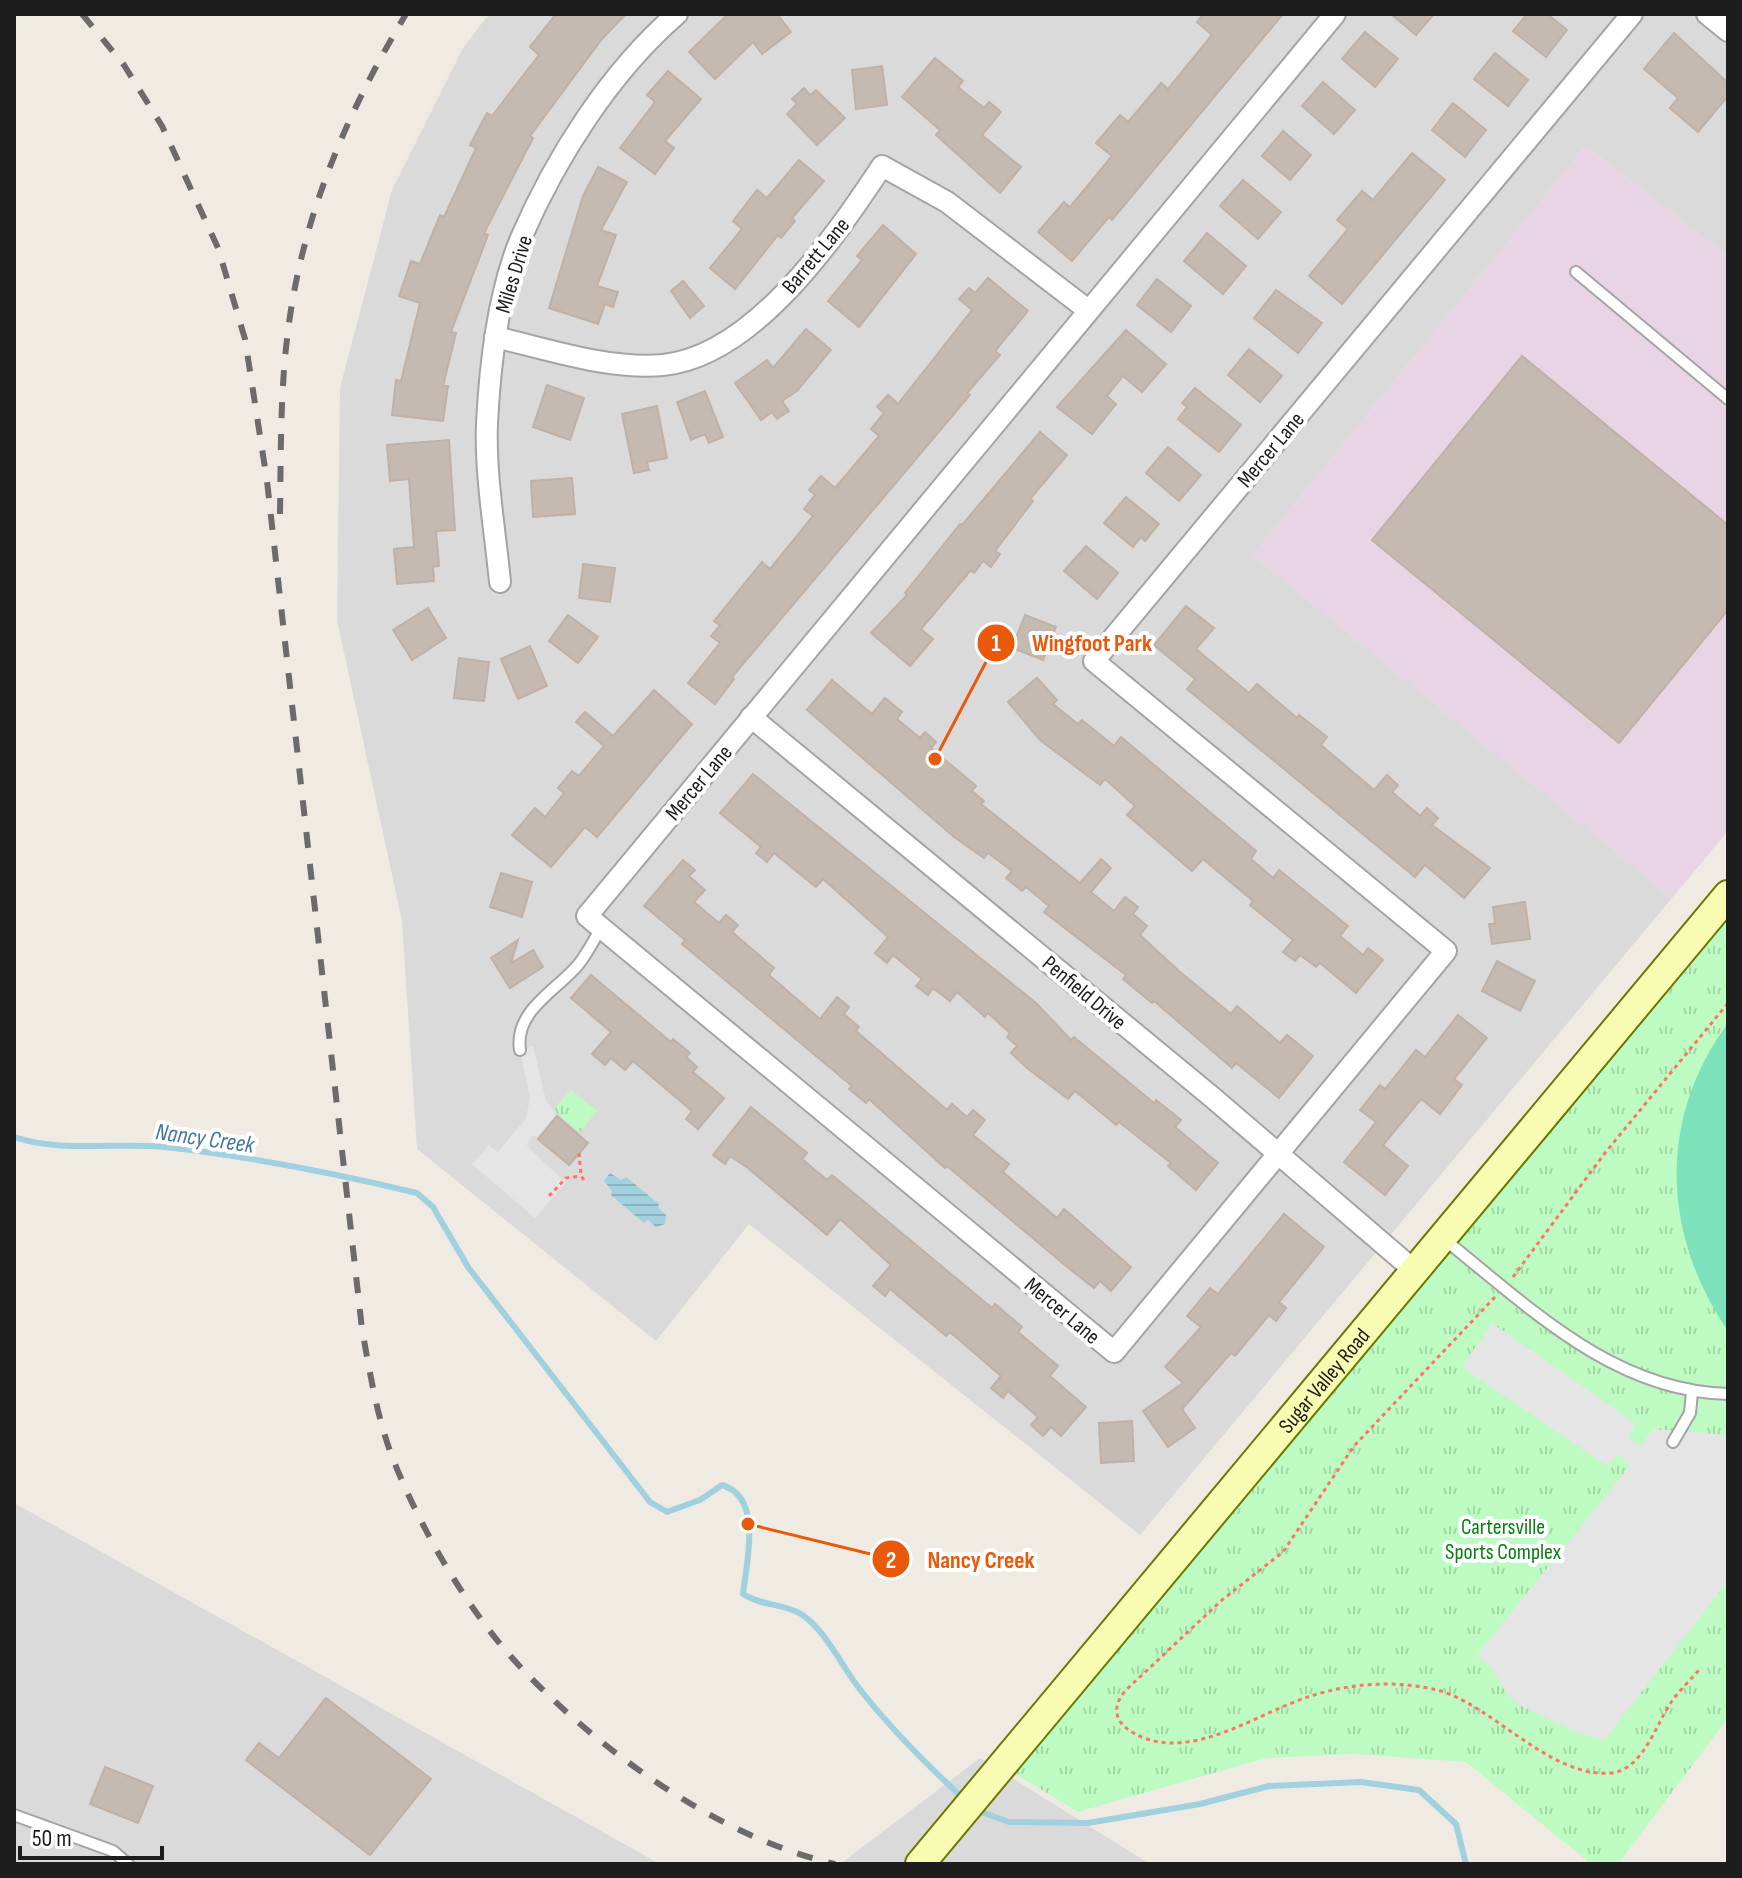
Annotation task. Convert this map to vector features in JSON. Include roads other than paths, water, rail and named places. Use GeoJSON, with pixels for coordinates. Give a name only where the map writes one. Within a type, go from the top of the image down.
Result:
{"type":"FeatureCollection","features":[{"type":"Feature","properties":{"kind":"street","name":"Miles Drive"},"geometry":{"type":"LineString","coordinates":[[500,582],[487,427],[495,337],[521,239],[588,113],[652,35],[677,14]]}},
{"type":"Feature","properties":{"kind":"street","name":"Mercer Lane"},"geometry":{"type":"LineString","coordinates":[[1335,14],[587,916],[1114,1352],[1446,951],[1094,661],[1632,14]]}},
{"type":"Feature","properties":{"kind":"street"},"geometry":{"type":"LineString","coordinates":[[1707,14],[1728,31]]}},
{"type":"Feature","properties":{"kind":"street","name":"Barrett Lane"},"geometry":{"type":"LineString","coordinates":[[495,337],[627,364],[664,365],[715,349],[767,313],[855,207],[882,166],[947,202],[1088,310]]}},
{"type":"Feature","properties":{"kind":"street","name":"Penfield Drive"},"geometry":{"type":"LineString","coordinates":[[751,717],[1415,1271]]}},
{"type":"Feature","properties":{"kind":"street","name":"Sugar Valley Road"},"geometry":{"type":"LineString","coordinates":[[920,1864],[1728,895]]}},
{"type":"Feature","properties":{"kind":"lane"},"geometry":{"type":"LineString","coordinates":[[1576,272],[1728,399]]}},
{"type":"Feature","properties":{"kind":"lane"},"geometry":{"type":"LineString","coordinates":[[520,1050],[519,1033],[526,1018],[575,968],[601,928]]}},
{"type":"Feature","properties":{"kind":"lane"},"geometry":{"type":"LineString","coordinates":[[1443,1238],[1601,1358],[1643,1379],[1692,1392],[1728,1394]]}},
{"type":"Feature","properties":{"kind":"lane"},"geometry":{"type":"LineString","coordinates":[[1673,1442],[1690,1413],[1692,1392]]}},
{"type":"Feature","properties":{"kind":"lane"},"geometry":{"type":"LineString","coordinates":[[14,1815],[113,1851],[128,1864]]}},
{"type":"Feature","properties":{"kind":"water"},"geometry":{"type":"Polygon","coordinates":[[[610,1173],[621,1180],[626,1177],[659,1204],[658,1208],[666,1215],[665,1224],[656,1227],[648,1220],[644,1223],[611,1195],[612,1191],[604,1181],[610,1173]]]}},
{"type":"Feature","properties":{"kind":"waterway","name":"Nancy Creek"},"geometry":{"type":"LineString","coordinates":[[14,1137],[51,1145],[146,1146],[196,1151],[292,1166],[417,1193],[433,1207],[468,1267],[650,1502],[667,1512],[700,1500],[722,1485],[735,1492],[748,1516],[749,1548],[743,1594],[757,1601],[794,1610],[810,1621],[886,1721],[965,1800]]}},
{"type":"Feature","properties":{"kind":"waterway","name":"Nancy Creek"},"geometry":{"type":"LineString","coordinates":[[976,1810],[1009,1822],[1088,1823],[1200,1804],[1269,1786],[1361,1782],[1419,1790],[1456,1824],[1466,1864]]}},
{"type":"Feature","properties":{"kind":"railway"},"geometry":{"type":"LineString","coordinates":[[82,14],[124,65],[162,126],[218,248],[245,339],[267,481],[362,1329],[378,1411],[393,1459],[434,1545],[468,1601],[507,1652],[560,1706],[630,1764],[709,1814],[793,1852],[835,1864]]}},
{"type":"Feature","properties":{"kind":"railway"},"geometry":{"type":"LineString","coordinates":[[280,514],[285,354],[304,247],[346,127],[406,14]]}},
{"type":"Feature","properties":{"kind":"place","name":"Wingfoot Park"},"geometry":{"type":"Point","coordinates":[935,759]}},
{"type":"Feature","properties":{"kind":"place","name":"Nancy Creek"},"geometry":{"type":"Point","coordinates":[748,1524]}},
{"type":"Feature","properties":{"kind":"park label","name":"Cartersville Sports Complex"},"geometry":{"type":"Point","coordinates":[1503,1538]}}]}
